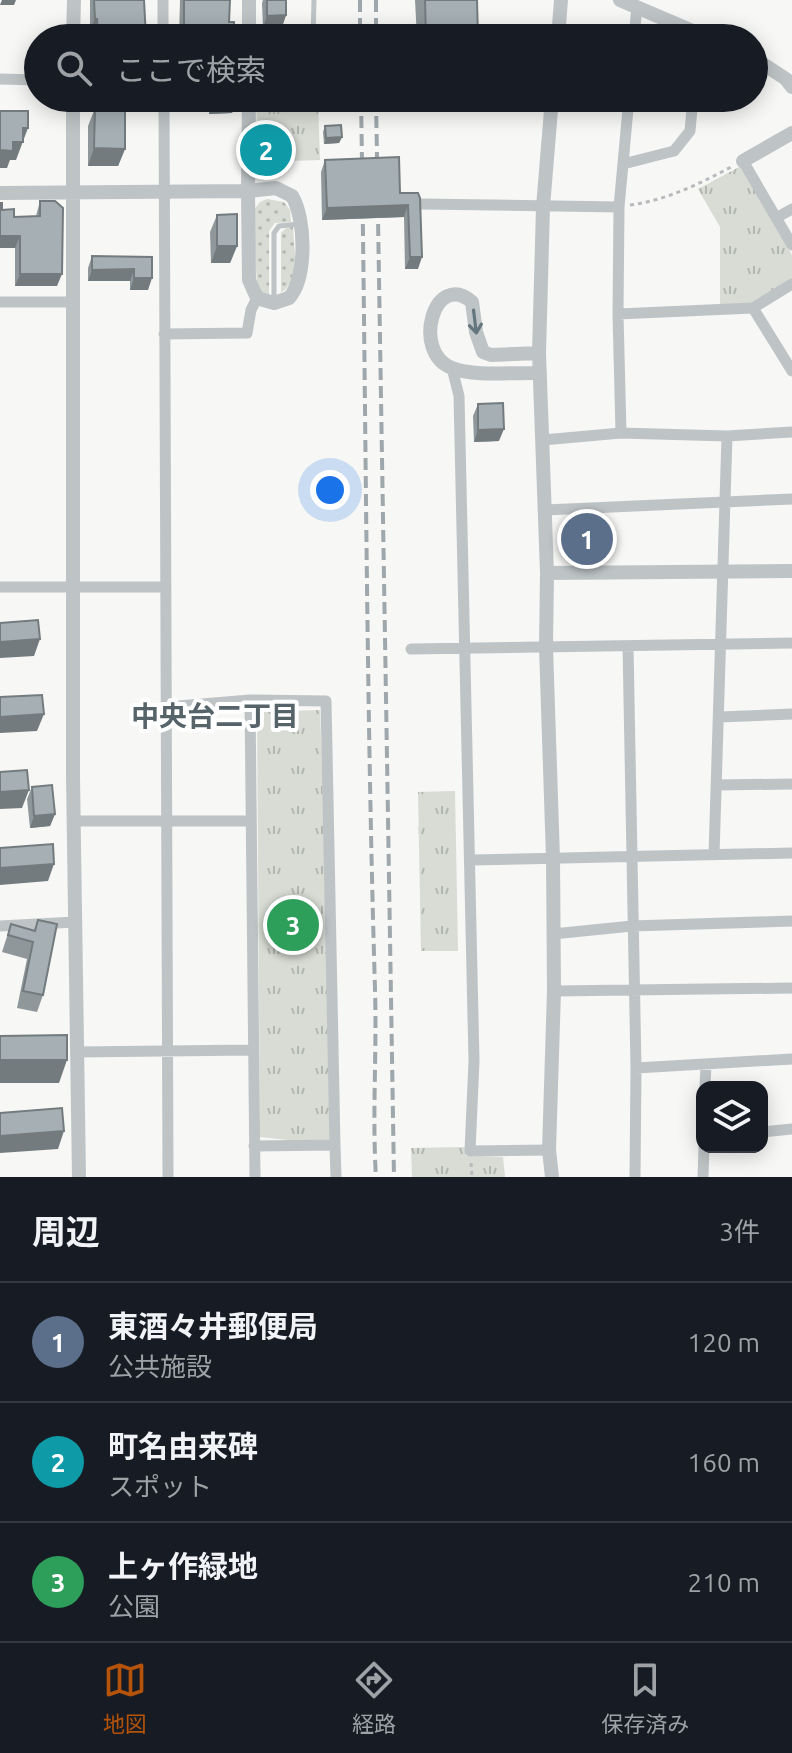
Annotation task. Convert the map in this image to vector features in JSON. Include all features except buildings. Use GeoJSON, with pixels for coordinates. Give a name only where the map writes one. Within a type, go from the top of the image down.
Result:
{"type":"FeatureCollection","features":[{"type":"Feature","properties":{"kind":"street"},"geometry":{"type":"LineString","coordinates":[[73,24],[74,0]]}},
{"type":"Feature","properties":{"kind":"street"},"geometry":{"type":"LineString","coordinates":[[163,0],[163,24]]}},
{"type":"Feature","properties":{"kind":"street"},"geometry":{"type":"LineString","coordinates":[[249,0],[249,24]]}},
{"type":"Feature","properties":{"kind":"street"},"geometry":{"type":"LineString","coordinates":[[559,24],[561,0]]}},
{"type":"Feature","properties":{"kind":"street"},"geometry":{"type":"LineString","coordinates":[[620,0],[675,24]]}},
{"type":"Feature","properties":{"kind":"street"},"geometry":{"type":"LineString","coordinates":[[635,24],[637,6]]}},
{"type":"Feature","properties":{"kind":"street"},"geometry":{"type":"LineString","coordinates":[[768,67],[790,80]]}},
{"type":"Feature","properties":{"kind":"street"},"geometry":{"type":"LineString","coordinates":[[0,79],[24,80]]}},
{"type":"Feature","properties":{"kind":"street"},"geometry":{"type":"LineString","coordinates":[[73,112],[73,821],[79,1177]]}},
{"type":"Feature","properties":{"kind":"street"},"geometry":{"type":"LineString","coordinates":[[164,112],[168,1177]]}},
{"type":"Feature","properties":{"kind":"street"},"geometry":{"type":"LineString","coordinates":[[0,193],[163,193],[248,191],[276,188],[288,192],[295,201],[300,224],[301,276],[289,298],[274,303],[257,298],[249,280],[248,191],[249,112]]}},
{"type":"Feature","properties":{"kind":"street"},"geometry":{"type":"LineString","coordinates":[[551,112],[543,207],[539,353],[553,858],[554,991],[549,1150],[552,1177]]}},
{"type":"Feature","properties":{"kind":"street"},"geometry":{"type":"LineString","coordinates":[[621,433],[619,207],[628,112]]}},
{"type":"Feature","properties":{"kind":"street"},"geometry":{"type":"LineString","coordinates":[[623,164],[674,151],[690,131],[692,112]]}},
{"type":"Feature","properties":{"kind":"street"},"geometry":{"type":"LineString","coordinates":[[792,133],[743,161],[792,245]]}},
{"type":"Feature","properties":{"kind":"street"},"geometry":{"type":"LineString","coordinates":[[422,204],[619,207]]}},
{"type":"Feature","properties":{"kind":"street"},"geometry":{"type":"LineString","coordinates":[[776,218],[792,209]]}},
{"type":"Feature","properties":{"kind":"street"},"geometry":{"type":"LineString","coordinates":[[618,314],[753,308],[792,284]]}},
{"type":"Feature","properties":{"kind":"street"},"geometry":{"type":"LineString","coordinates":[[539,353],[491,355],[483,352],[479,345],[472,302],[466,297],[453,295],[436,305],[430,327],[432,345],[441,360],[452,368],[474,372],[540,373]]}},
{"type":"Feature","properties":{"kind":"street"},"geometry":{"type":"LineString","coordinates":[[164,334],[247,333],[251,310],[257,298]]}},
{"type":"Feature","properties":{"kind":"street"},"geometry":{"type":"LineString","coordinates":[[0,302],[74,302]]}},
{"type":"Feature","properties":{"kind":"street"},"geometry":{"type":"LineString","coordinates":[[753,308],[792,371]]}},
{"type":"Feature","properties":{"kind":"street"},"geometry":{"type":"LineString","coordinates":[[452,368],[459,396],[470,860],[474,1061],[470,1151],[549,1150]]}},
{"type":"Feature","properties":{"kind":"street"},"geometry":{"type":"LineString","coordinates":[[543,440],[621,433],[727,436],[792,432]]}},
{"type":"Feature","properties":{"kind":"street"},"geometry":{"type":"LineString","coordinates":[[714,855],[727,436]]}},
{"type":"Feature","properties":{"kind":"street"},"geometry":{"type":"LineString","coordinates":[[545,510],[792,499]]}},
{"type":"Feature","properties":{"kind":"street"},"geometry":{"type":"LineString","coordinates":[[547,573],[792,571]]}},
{"type":"Feature","properties":{"kind":"street"},"geometry":{"type":"LineString","coordinates":[[0,587],[165,587]]}},
{"type":"Feature","properties":{"kind":"street"},"geometry":{"type":"LineString","coordinates":[[411,649],[792,643]]}},
{"type":"Feature","properties":{"kind":"street"},"geometry":{"type":"LineString","coordinates":[[628,646],[636,1068],[635,1177]]}},
{"type":"Feature","properties":{"kind":"street"},"geometry":{"type":"LineString","coordinates":[[166,707],[250,700],[326,701],[336,1177]]}},
{"type":"Feature","properties":{"kind":"street"},"geometry":{"type":"LineString","coordinates":[[250,700],[255,1177]]}},
{"type":"Feature","properties":{"kind":"street"},"geometry":{"type":"LineString","coordinates":[[720,717],[792,714]]}},
{"type":"Feature","properties":{"kind":"street"},"geometry":{"type":"LineString","coordinates":[[717,785],[792,784]]}},
{"type":"Feature","properties":{"kind":"street"},"geometry":{"type":"LineString","coordinates":[[73,821],[251,821]]}},
{"type":"Feature","properties":{"kind":"street"},"geometry":{"type":"LineString","coordinates":[[470,860],[792,853]]}},
{"type":"Feature","properties":{"kind":"street"},"geometry":{"type":"LineString","coordinates":[[553,934],[632,926],[792,921]]}},
{"type":"Feature","properties":{"kind":"street"},"geometry":{"type":"LineString","coordinates":[[0,926],[75,922]]}},
{"type":"Feature","properties":{"kind":"street"},"geometry":{"type":"LineString","coordinates":[[554,991],[792,988]]}},
{"type":"Feature","properties":{"kind":"street"},"geometry":{"type":"LineString","coordinates":[[76,1052],[252,1050]]}},
{"type":"Feature","properties":{"kind":"street"},"geometry":{"type":"LineString","coordinates":[[636,1068],[792,1059]]}},
{"type":"Feature","properties":{"kind":"street"},"geometry":{"type":"LineString","coordinates":[[705,1081],[706,1064]]}},
{"type":"Feature","properties":{"kind":"street"},"geometry":{"type":"LineString","coordinates":[[768,1131],[792,1129]]}},
{"type":"Feature","properties":{"kind":"street"},"geometry":{"type":"LineString","coordinates":[[254,1146],[335,1145]]}},
{"type":"Feature","properties":{"kind":"street"},"geometry":{"type":"LineString","coordinates":[[703,1177],[704,1153]]}},
{"type":"Feature","properties":{"kind":"lane"},"geometry":{"type":"LineString","coordinates":[[313,24],[314,0]]}},
{"type":"Feature","properties":{"kind":"lane"},"geometry":{"type":"LineString","coordinates":[[274,303],[274,233],[279,226],[300,224]]}},
{"type":"Feature","properties":{"kind":"path"},"geometry":{"type":"LineString","coordinates":[[619,207],[650,202],[693,187],[743,161]]}},
{"type":"Feature","properties":{"kind":"green space"},"geometry":{"type":"Polygon","coordinates":[[[256,112],[318,112],[320,160],[258,162],[256,112]]]}},
{"type":"Feature","properties":{"kind":"green space"},"geometry":{"type":"Polygon","coordinates":[[[741,166],[792,255],[792,280],[751,304],[720,306],[720,227],[698,189],[741,166]]]}},
{"type":"Feature","properties":{"kind":"green space"},"geometry":{"type":"Polygon","coordinates":[[[267,199],[284,202],[290,210],[291,222],[275,223],[269,231],[269,296],[257,286],[253,211],[267,199]]]}},
{"type":"Feature","properties":{"kind":"green space"},"geometry":{"type":"Polygon","coordinates":[[[287,227],[293,227],[295,263],[291,280],[281,293],[281,233],[287,227]]]}},
{"type":"Feature","properties":{"kind":"green space"},"geometry":{"type":"Polygon","coordinates":[[[320,710],[335,1145],[260,1137],[257,712],[320,710]]]}},
{"type":"Feature","properties":{"kind":"green space"},"geometry":{"type":"Polygon","coordinates":[[[455,791],[458,951],[421,951],[418,792],[455,791]]]}},
{"type":"Feature","properties":{"kind":"green space"},"geometry":{"type":"Polygon","coordinates":[[[465,1147],[466,1156],[503,1157],[505,1177],[412,1177],[411,1148],[465,1147]]]}},
{"type":"Feature","properties":{"kind":"railway"},"geometry":{"type":"LineString","coordinates":[[360,0],[360,24]]}},
{"type":"Feature","properties":{"kind":"railway"},"geometry":{"type":"LineString","coordinates":[[376,0],[376,24]]}},
{"type":"Feature","properties":{"kind":"railway"},"geometry":{"type":"LineString","coordinates":[[361,112],[376,1177]]}},
{"type":"Feature","properties":{"kind":"railway"},"geometry":{"type":"LineString","coordinates":[[376,112],[394,1177]]}},
{"type":"Feature","properties":{"kind":"place","name":"町名由来碑"},"geometry":{"type":"Point","coordinates":[266,150]}},
{"type":"Feature","properties":{"kind":"place","name":"東酒々井郵便局"},"geometry":{"type":"Point","coordinates":[587,539]}},
{"type":"Feature","properties":{"kind":"place","name":"上ヶ作緑地"},"geometry":{"type":"Point","coordinates":[293,925]}},
{"type":"Feature","properties":{"kind":"district","name":"中央台二丁目"},"geometry":{"type":"Point","coordinates":[215,716]}}]}
